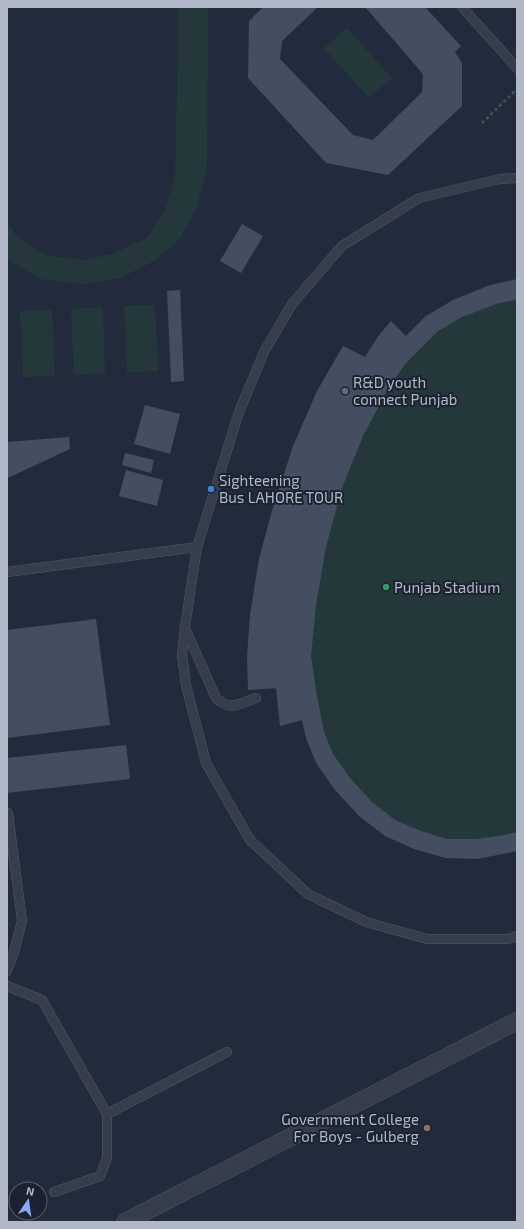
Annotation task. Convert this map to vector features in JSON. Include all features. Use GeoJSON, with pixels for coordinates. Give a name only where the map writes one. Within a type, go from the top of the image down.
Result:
{"type":"FeatureCollection","features":[{"type":"Feature","properties":{"kind":"street"},"geometry":{"type":"LineString","coordinates":[[125,1222],[517,1021]]}},
{"type":"Feature","properties":{"kind":"lane"},"geometry":{"type":"LineString","coordinates":[[462,7],[517,68]]}},
{"type":"Feature","properties":{"kind":"lane"},"geometry":{"type":"LineString","coordinates":[[517,178],[500,179],[419,198],[342,246],[292,304],[264,352],[239,412],[197,547],[184,627],[182,656],[186,685],[206,763],[250,840],[308,894],[366,922],[427,938],[508,939],[517,936]]}},
{"type":"Feature","properties":{"kind":"lane"},"geometry":{"type":"LineString","coordinates":[[7,572],[197,547]]}},
{"type":"Feature","properties":{"kind":"lane"},"geometry":{"type":"LineString","coordinates":[[184,627],[216,698],[223,704],[233,706],[256,698]]}},
{"type":"Feature","properties":{"kind":"lane"},"geometry":{"type":"LineString","coordinates":[[7,971],[14,952],[22,921],[8,813]]}},
{"type":"Feature","properties":{"kind":"lane"},"geometry":{"type":"LineString","coordinates":[[7,986],[42,1000],[107,1114],[107,1158],[100,1176],[54,1192]]}},
{"type":"Feature","properties":{"kind":"lane"},"geometry":{"type":"LineString","coordinates":[[107,1114],[227,1052]]}},
{"type":"Feature","properties":{"kind":"path"},"geometry":{"type":"LineString","coordinates":[[482,123],[517,89]]}},
{"type":"Feature","properties":{"kind":"green space"},"geometry":{"type":"Polygon","coordinates":[[[179,7],[208,7],[207,170],[196,209],[179,240],[154,261],[120,278],[82,284],[40,279],[7,259],[7,222],[17,237],[46,255],[82,260],[113,254],[148,237],[165,210],[175,177],[179,7]]]}},
{"type":"Feature","properties":{"kind":"green space"},"geometry":{"type":"Polygon","coordinates":[[[347,28],[392,78],[369,98],[324,48],[347,28]]]}},
{"type":"Feature","properties":{"kind":"green space","name":"Punjab Stadium"},"geometry":{"type":"Polygon","coordinates":[[[517,279],[517,851],[477,859],[385,836],[359,816],[335,790],[302,720],[280,726],[276,689],[248,690],[247,657],[250,615],[259,559],[272,511],[293,446],[317,391],[343,346],[365,357],[379,335],[391,321],[406,336],[426,316],[453,300],[517,279]]]}},
{"type":"Feature","properties":{"kind":"green space"},"geometry":{"type":"Polygon","coordinates":[[[155,305],[158,371],[127,372],[124,306],[155,305]]]}},
{"type":"Feature","properties":{"kind":"green space"},"geometry":{"type":"Polygon","coordinates":[[[103,307],[105,373],[74,375],[71,309],[103,307]]]}},
{"type":"Feature","properties":{"kind":"green space"},"geometry":{"type":"Polygon","coordinates":[[[52,310],[55,376],[23,377],[20,311],[52,310]]]}},
{"type":"Feature","properties":{"kind":"building"},"geometry":{"type":"Polygon","coordinates":[[[263,7],[318,7],[282,41],[280,59],[353,135],[373,140],[422,92],[423,74],[365,7],[425,7],[461,46],[455,52],[462,63],[462,106],[388,175],[326,163],[248,78],[249,21],[263,7]]]}},
{"type":"Feature","properties":{"kind":"building"},"geometry":{"type":"Polygon","coordinates":[[[242,224],[263,236],[241,273],[220,261],[242,224]]]}},
{"type":"Feature","properties":{"kind":"building"},"geometry":{"type":"Polygon","coordinates":[[[517,279],[517,299],[496,304],[462,317],[438,331],[406,363],[389,387],[363,436],[342,488],[326,547],[316,605],[311,656],[324,732],[333,754],[350,778],[372,802],[395,820],[421,831],[447,839],[476,839],[517,832],[517,851],[477,859],[445,858],[414,849],[385,836],[359,816],[335,790],[316,763],[306,738],[302,720],[280,726],[276,688],[248,690],[247,657],[250,615],[259,559],[272,511],[293,446],[317,391],[343,346],[365,357],[379,335],[391,321],[406,336],[426,316],[453,300],[490,285],[517,279]]]}},
{"type":"Feature","properties":{"kind":"building"},"geometry":{"type":"Polygon","coordinates":[[[180,290],[184,381],[171,382],[167,291],[180,290]]]}},
{"type":"Feature","properties":{"kind":"building"},"geometry":{"type":"Polygon","coordinates":[[[145,405],[180,414],[170,454],[134,444],[145,405]]]}},
{"type":"Feature","properties":{"kind":"building"},"geometry":{"type":"Polygon","coordinates":[[[69,437],[70,449],[10,477],[7,477],[7,442],[69,437]]]}},
{"type":"Feature","properties":{"kind":"building"},"geometry":{"type":"Polygon","coordinates":[[[125,453],[154,460],[151,473],[122,465],[125,453]]]}},
{"type":"Feature","properties":{"kind":"building"},"geometry":{"type":"Polygon","coordinates":[[[126,470],[163,480],[157,506],[119,496],[126,470]]]}},
{"type":"Feature","properties":{"kind":"building"},"geometry":{"type":"Polygon","coordinates":[[[96,619],[110,725],[7,738],[7,630],[96,619]]]}},
{"type":"Feature","properties":{"kind":"building"},"geometry":{"type":"Polygon","coordinates":[[[126,745],[130,779],[7,793],[7,758],[126,745]]]}},
{"type":"Feature","properties":{"kind":"place","name":"R&D youth connect Punjab"},"geometry":{"type":"Point","coordinates":[345,391]}},
{"type":"Feature","properties":{"kind":"place","name":"Sighteening Bus LAHORE TOUR"},"geometry":{"type":"Point","coordinates":[211,489]}},
{"type":"Feature","properties":{"kind":"place","name":"Punjab Stadium"},"geometry":{"type":"Point","coordinates":[386,587]}},
{"type":"Feature","properties":{"kind":"place","name":"Government College For Boys - Gulberg"},"geometry":{"type":"Point","coordinates":[427,1128]}}]}
